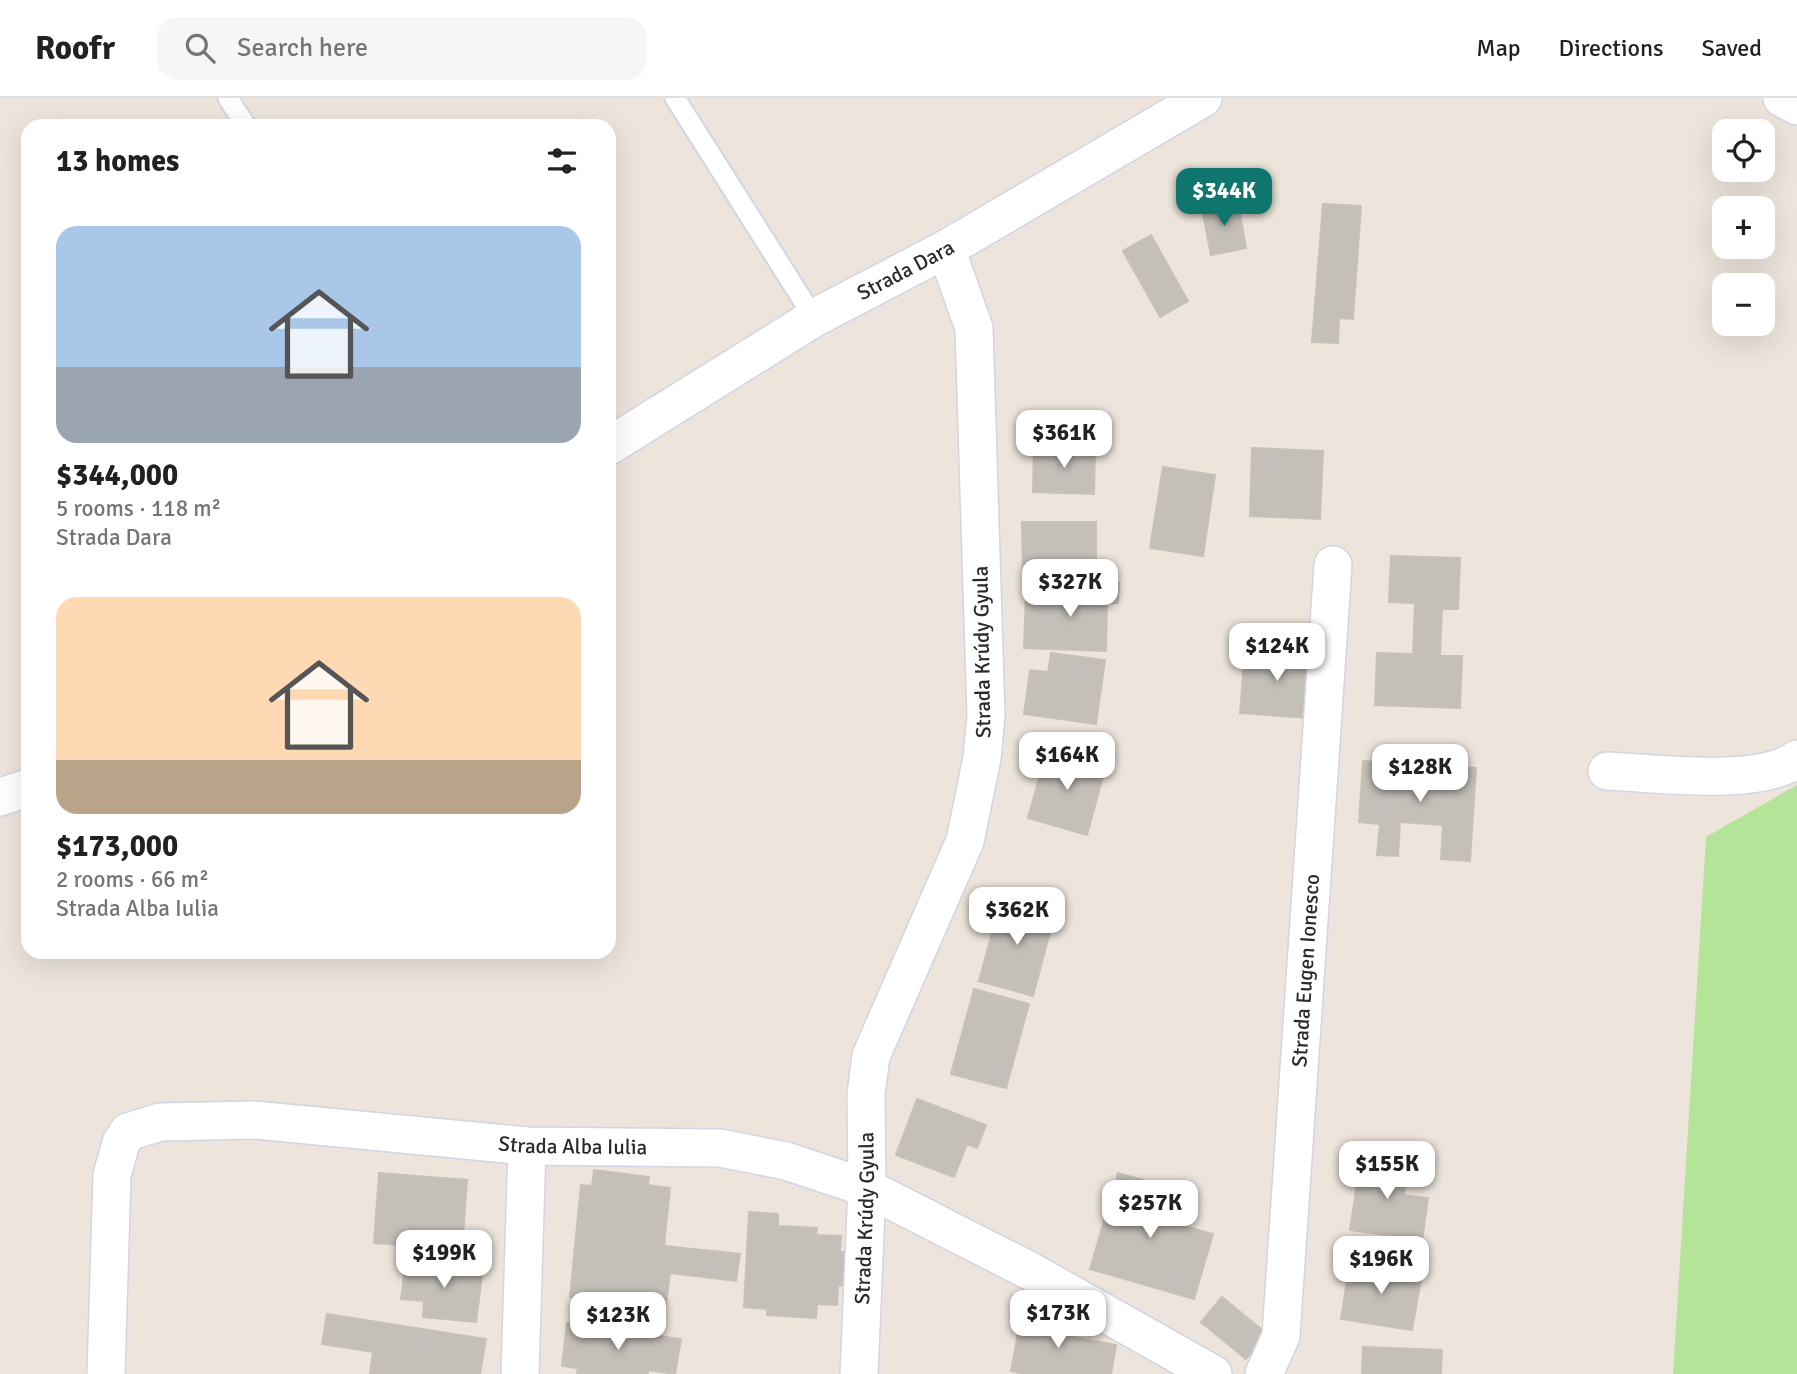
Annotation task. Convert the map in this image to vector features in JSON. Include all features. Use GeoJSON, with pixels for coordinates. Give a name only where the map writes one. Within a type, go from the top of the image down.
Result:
{"type":"FeatureCollection","features":[{"type":"Feature","properties":{"kind":"street","name":"Strada Dara"},"geometry":{"type":"LineString","coordinates":[[616,442],[814,318],[946,249],[1203,98]]}},
{"type":"Feature","properties":{"kind":"street"},"geometry":{"type":"LineString","coordinates":[[1782,98],[1797,106]]}},
{"type":"Feature","properties":{"kind":"street","name":"Strada Krúdy Gyula"},"geometry":{"type":"LineString","coordinates":[[859,1374],[867,1188],[866,1094],[871,1056],[965,841],[982,758],[986,716],[974,328],[946,249]]}},
{"type":"Feature","properties":{"kind":"street","name":"Strada Eugen Ionesco"},"geometry":{"type":"LineString","coordinates":[[1264,1374],[1281,1336],[1333,565]]}},
{"type":"Feature","properties":{"kind":"street"},"geometry":{"type":"LineString","coordinates":[[1607,771],[1748,776],[1786,767],[1797,759]]}},
{"type":"Feature","properties":{"kind":"street"},"geometry":{"type":"LineString","coordinates":[[0,797],[21,790]]}},
{"type":"Feature","properties":{"kind":"street","name":"Strada Alba Iulia"},"geometry":{"type":"LineString","coordinates":[[106,1374],[112,1175],[121,1143],[128,1132],[160,1122],[254,1119],[527,1146],[720,1148],[786,1161],[867,1188],[1030,1270],[1213,1374]]}},
{"type":"Feature","properties":{"kind":"street"},"geometry":{"type":"LineString","coordinates":[[520,1374],[527,1146]]}},
{"type":"Feature","properties":{"kind":"lane"},"geometry":{"type":"LineString","coordinates":[[228,98],[242,119]]}},
{"type":"Feature","properties":{"kind":"lane"},"geometry":{"type":"LineString","coordinates":[[676,98],[814,318]]}},
{"type":"Feature","properties":{"kind":"green space"},"geometry":{"type":"Polygon","coordinates":[[[1797,785],[1797,1374],[1673,1374],[1706,837],[1797,785]]]}},
{"type":"Feature","properties":{"kind":"building"},"geometry":{"type":"Polygon","coordinates":[[[1238,202],[1246,248],[1211,255],[1202,209],[1238,202]]]}},
{"type":"Feature","properties":{"kind":"building"},"geometry":{"type":"Polygon","coordinates":[[[1323,204],[1361,206],[1353,319],[1339,318],[1338,343],[1312,342],[1323,204]]]}},
{"type":"Feature","properties":{"kind":"building"},"geometry":{"type":"Polygon","coordinates":[[[1151,235],[1188,301],[1160,317],[1123,251],[1151,235]]]}},
{"type":"Feature","properties":{"kind":"building"},"geometry":{"type":"Polygon","coordinates":[[[1034,445],[1095,447],[1094,494],[1033,492],[1034,445]]]}},
{"type":"Feature","properties":{"kind":"building"},"geometry":{"type":"Polygon","coordinates":[[[1252,448],[1323,451],[1320,519],[1250,516],[1252,448]]]}},
{"type":"Feature","properties":{"kind":"building"},"geometry":{"type":"Polygon","coordinates":[[[1163,467],[1215,475],[1203,556],[1150,548],[1163,467]]]}},
{"type":"Feature","properties":{"kind":"building"},"geometry":{"type":"Polygon","coordinates":[[[1022,522],[1096,522],[1096,558],[1078,559],[1079,571],[1023,572],[1022,522]]]}},
{"type":"Feature","properties":{"kind":"building"},"geometry":{"type":"Polygon","coordinates":[[[1391,556],[1460,558],[1458,609],[1442,609],[1440,656],[1462,656],[1460,708],[1375,705],[1377,653],[1413,654],[1415,603],[1389,602],[1391,556]]]}},
{"type":"Feature","properties":{"kind":"building"},"geometry":{"type":"Polygon","coordinates":[[[1089,582],[1119,583],[1118,603],[1107,603],[1106,651],[1024,648],[1026,593],[1089,595],[1089,582]]]}},
{"type":"Feature","properties":{"kind":"building"},"geometry":{"type":"Polygon","coordinates":[[[1245,649],[1314,653],[1310,718],[1240,713],[1245,649]]]}},
{"type":"Feature","properties":{"kind":"building"},"geometry":{"type":"Polygon","coordinates":[[[1051,653],[1105,660],[1096,724],[1024,714],[1030,670],[1048,672],[1051,653]]]}},
{"type":"Feature","properties":{"kind":"building"},"geometry":{"type":"Polygon","coordinates":[[[1047,749],[1106,765],[1087,835],[1028,818],[1047,749]]]}},
{"type":"Feature","properties":{"kind":"building"},"geometry":{"type":"Polygon","coordinates":[[[1363,761],[1476,768],[1470,861],[1441,859],[1443,825],[1400,822],[1398,856],[1377,855],[1380,824],[1359,822],[1363,761]]]}},
{"type":"Feature","properties":{"kind":"building"},"geometry":{"type":"Polygon","coordinates":[[[1001,899],[1055,913],[1033,996],[979,981],[1001,899]]]}},
{"type":"Feature","properties":{"kind":"building"},"geometry":{"type":"Polygon","coordinates":[[[974,989],[1029,1004],[1006,1088],[951,1074],[974,989]]]}},
{"type":"Feature","properties":{"kind":"building"},"geometry":{"type":"Polygon","coordinates":[[[917,1099],[986,1125],[977,1148],[967,1144],[954,1177],[896,1155],[917,1099]]]}},
{"type":"Feature","properties":{"kind":"building"},"geometry":{"type":"Polygon","coordinates":[[[1361,1157],[1408,1163],[1404,1195],[1428,1198],[1422,1240],[1350,1230],[1361,1157]]]}},
{"type":"Feature","properties":{"kind":"building"},"geometry":{"type":"Polygon","coordinates":[[[594,1170],[649,1177],[648,1185],[670,1188],[664,1246],[740,1254],[736,1281],[670,1273],[666,1305],[645,1302],[644,1306],[570,1297],[581,1185],[592,1186],[594,1170]]]}},
{"type":"Feature","properties":{"kind":"building"},"geometry":{"type":"Polygon","coordinates":[[[379,1173],[467,1180],[462,1249],[374,1243],[379,1173]]]}},
{"type":"Feature","properties":{"kind":"building"},"geometry":{"type":"Polygon","coordinates":[[[1118,1173],[1178,1190],[1169,1222],[1213,1234],[1194,1299],[1090,1269],[1118,1173]]]}},
{"type":"Feature","properties":{"kind":"building"},"geometry":{"type":"Polygon","coordinates":[[[749,1212],[778,1214],[778,1226],[817,1228],[816,1235],[841,1236],[840,1252],[850,1252],[848,1286],[838,1285],[837,1305],[817,1304],[816,1318],[767,1315],[767,1309],[744,1307],[749,1212]]]}},
{"type":"Feature","properties":{"kind":"building"},"geometry":{"type":"Polygon","coordinates":[[[406,1260],[483,1268],[476,1322],[423,1317],[424,1301],[401,1299],[406,1260]]]}},
{"type":"Feature","properties":{"kind":"building"},"geometry":{"type":"Polygon","coordinates":[[[1350,1262],[1422,1273],[1412,1330],[1341,1319],[1350,1262]]]}},
{"type":"Feature","properties":{"kind":"building"},"geometry":{"type":"Polygon","coordinates":[[[1222,1297],[1267,1334],[1246,1359],[1201,1322],[1222,1297]]]}},
{"type":"Feature","properties":{"kind":"building"},"geometry":{"type":"Polygon","coordinates":[[[1022,1311],[1063,1319],[1061,1335],[1116,1345],[1111,1374],[1026,1374],[1011,1371],[1022,1311]]]}},
{"type":"Feature","properties":{"kind":"building"},"geometry":{"type":"Polygon","coordinates":[[[327,1314],[486,1339],[480,1374],[370,1374],[373,1352],[322,1344],[327,1314]]]}},
{"type":"Feature","properties":{"kind":"building"},"geometry":{"type":"Polygon","coordinates":[[[567,1323],[681,1339],[675,1374],[648,1370],[648,1374],[577,1374],[578,1368],[562,1366],[567,1323]]]}},
{"type":"Feature","properties":{"kind":"building"},"geometry":{"type":"Polygon","coordinates":[[[1363,1347],[1442,1350],[1441,1374],[1362,1374],[1363,1347]]]}}]}
